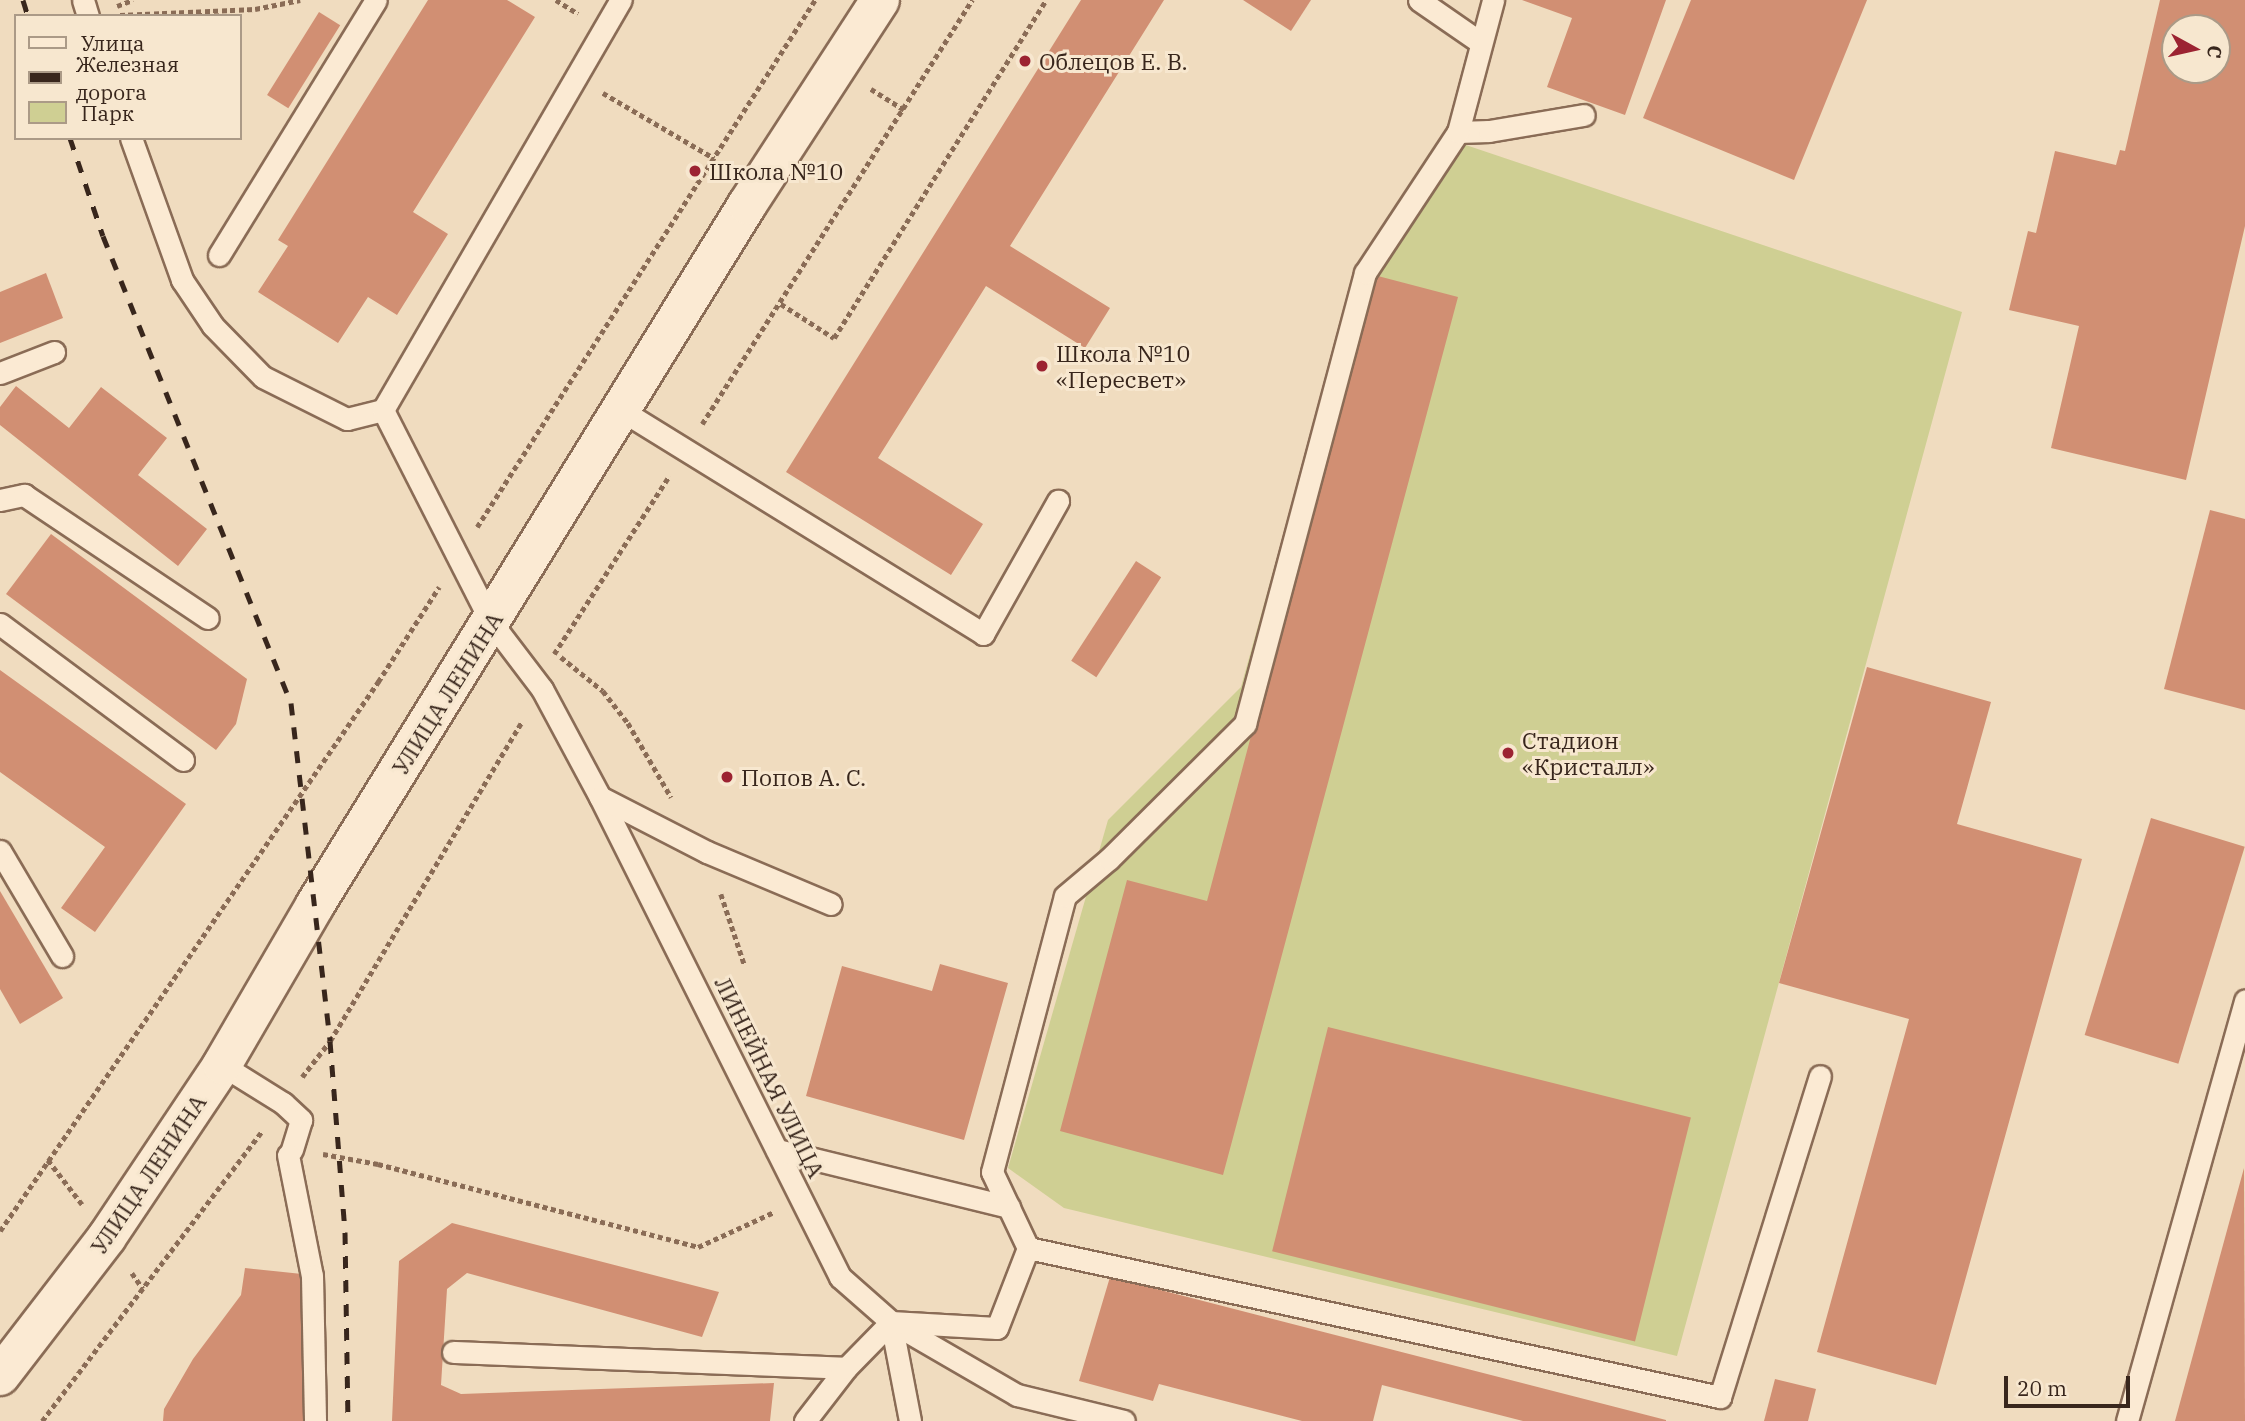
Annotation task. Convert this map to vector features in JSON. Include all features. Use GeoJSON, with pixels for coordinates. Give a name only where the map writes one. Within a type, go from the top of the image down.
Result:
{"type":"FeatureCollection","features":[{"type":"Feature","properties":{"kind":"street","name":"УЛИЦА ЛЕНИНА"},"geometry":{"type":"LineString","coordinates":[[0,1376],[107,1237],[222,1065],[315,905],[747,205],[880,0]]}},
{"type":"Feature","properties":{"kind":"lane"},"geometry":{"type":"LineString","coordinates":[[219,255],[376,0]]}},
{"type":"Feature","properties":{"kind":"lane"},"geometry":{"type":"LineString","coordinates":[[132,140],[182,280],[213,327],[263,377],[347,419],[383,410],[621,0]]}},
{"type":"Feature","properties":{"kind":"lane"},"geometry":{"type":"LineString","coordinates":[[1419,0],[1482,43]]}},
{"type":"Feature","properties":{"kind":"lane"},"geometry":{"type":"LineString","coordinates":[[806,1421],[846,1368],[891,1322],[997,1328],[1028,1248],[992,1172],[1065,896],[1109,859],[1245,724],[1365,273],[1458,132],[1493,0]]}},
{"type":"Feature","properties":{"kind":"lane"},"geometry":{"type":"LineString","coordinates":[[1458,132],[1489,131],[1584,115]]}},
{"type":"Feature","properties":{"kind":"lane"},"geometry":{"type":"LineString","coordinates":[[0,373],[54,352]]}},
{"type":"Feature","properties":{"kind":"lane","name":"ЛИНЕЙНАЯ УЛИЦА"},"geometry":{"type":"LineString","coordinates":[[383,410],[456,559],[491,622],[542,689],[600,797],[840,1277],[891,1322],[1017,1395],[1124,1421]]}},
{"type":"Feature","properties":{"kind":"lane"},"geometry":{"type":"LineString","coordinates":[[621,410],[984,634],[1058,501]]}},
{"type":"Feature","properties":{"kind":"lane"},"geometry":{"type":"LineString","coordinates":[[0,500],[24,495],[208,618]]}},
{"type":"Feature","properties":{"kind":"lane"},"geometry":{"type":"LineString","coordinates":[[0,624],[183,760]]}},
{"type":"Feature","properties":{"kind":"lane"},"geometry":{"type":"LineString","coordinates":[[600,797],[707,852],[831,904]]}},
{"type":"Feature","properties":{"kind":"lane"},"geometry":{"type":"LineString","coordinates":[[0,851],[62,956]]}},
{"type":"Feature","properties":{"kind":"lane"},"geometry":{"type":"LineString","coordinates":[[2127,1421],[2245,1000]]}},
{"type":"Feature","properties":{"kind":"lane"},"geometry":{"type":"LineString","coordinates":[[222,1065],[283,1103],[301,1120],[290,1152],[312,1276],[315,1421]]}},
{"type":"Feature","properties":{"kind":"lane"},"geometry":{"type":"LineString","coordinates":[[1028,1248],[1720,1397],[1820,1076]]}},
{"type":"Feature","properties":{"kind":"lane"},"geometry":{"type":"LineString","coordinates":[[776,1150],[1009,1207]]}},
{"type":"Feature","properties":{"kind":"lane"},"geometry":{"type":"LineString","coordinates":[[891,1322],[910,1421]]}},
{"type":"Feature","properties":{"kind":"lane"},"geometry":{"type":"LineString","coordinates":[[453,1352],[846,1368]]}},
{"type":"Feature","properties":{"kind":"path"},"geometry":{"type":"LineString","coordinates":[[153,14],[255,9],[300,0]]}},
{"type":"Feature","properties":{"kind":"path"},"geometry":{"type":"LineString","coordinates":[[0,1230],[378,682],[815,0]]}},
{"type":"Feature","properties":{"kind":"path"},"geometry":{"type":"LineString","coordinates":[[781,304],[834,338],[1046,0]]}},
{"type":"Feature","properties":{"kind":"path"},"geometry":{"type":"LineString","coordinates":[[575,76],[714,158]]}},
{"type":"Feature","properties":{"kind":"path"},"geometry":{"type":"LineString","coordinates":[[253,1144],[290,1152],[379,1164],[698,1247],[801,1200]]}},
{"type":"Feature","properties":{"kind":"green space","name":"Стадион «Кристалл»"},"geometry":{"type":"Polygon","coordinates":[[[1445,138],[1962,312],[1677,1356],[1064,1208],[1008,1168],[1108,820],[1241,687],[1355,276],[1445,138]]]}},
{"type":"Feature","properties":{"kind":"building"},"geometry":{"type":"Polygon","coordinates":[[[428,0],[507,0],[535,17],[413,212],[448,234],[397,315],[368,297],[338,343],[258,292],[288,246],[278,240],[428,0]]]}},
{"type":"Feature","properties":{"kind":"building"},"geometry":{"type":"Polygon","coordinates":[[[1081,0],[1164,0],[1010,246],[1110,308],[1085,348],[986,286],[878,458],[983,524],[951,575],[786,472],[1081,0]]]}},
{"type":"Feature","properties":{"kind":"building"},"geometry":{"type":"Polygon","coordinates":[[[1243,0],[1311,0],[1291,31],[1243,0]]]}},
{"type":"Feature","properties":{"kind":"building"},"geometry":{"type":"Polygon","coordinates":[[[1522,0],[1666,0],[1625,115],[1547,87],[1572,18],[1522,0]]]}},
{"type":"Feature","properties":{"kind":"building"},"geometry":{"type":"Polygon","coordinates":[[[1691,0],[1867,0],[1794,180],[1643,118],[1691,0]]]}},
{"type":"Feature","properties":{"kind":"building"},"geometry":{"type":"Polygon","coordinates":[[[2160,0],[2245,0],[2245,226],[2186,480],[2051,448],[2079,326],[2009,310],[2028,231],[2036,233],[2055,151],[2116,165],[2120,150],[2125,151],[2160,0]]]}},
{"type":"Feature","properties":{"kind":"building"},"geometry":{"type":"Polygon","coordinates":[[[319,12],[340,25],[288,108],[267,95],[319,12]]]}},
{"type":"Feature","properties":{"kind":"building"},"geometry":{"type":"Polygon","coordinates":[[[46,273],[63,318],[0,343],[0,292],[46,273]]]}},
{"type":"Feature","properties":{"kind":"building"},"geometry":{"type":"Polygon","coordinates":[[[1374,275],[1458,297],[1223,1175],[1060,1131],[1127,880],[1207,901],[1374,275]]]}},
{"type":"Feature","properties":{"kind":"building"},"geometry":{"type":"Polygon","coordinates":[[[16,386],[69,428],[101,387],[167,438],[138,475],[207,529],[178,566],[0,425],[0,407],[16,386]]]}},
{"type":"Feature","properties":{"kind":"building"},"geometry":{"type":"Polygon","coordinates":[[[2210,510],[2245,519],[2245,710],[2164,689],[2210,510]]]}},
{"type":"Feature","properties":{"kind":"building"},"geometry":{"type":"Polygon","coordinates":[[[51,534],[247,679],[236,724],[216,750],[6,594],[51,534]]]}},
{"type":"Feature","properties":{"kind":"building"},"geometry":{"type":"Polygon","coordinates":[[[1136,561],[1161,577],[1096,677],[1071,661],[1136,561]]]}},
{"type":"Feature","properties":{"kind":"building"},"geometry":{"type":"Polygon","coordinates":[[[1867,667],[1991,702],[1957,824],[2082,859],[1936,1385],[1817,1352],[1909,1019],[1779,983],[1867,667]]]}},
{"type":"Feature","properties":{"kind":"building"},"geometry":{"type":"Polygon","coordinates":[[[0,670],[186,804],[95,932],[61,908],[105,847],[0,772],[0,670]]]}},
{"type":"Feature","properties":{"kind":"building"},"geometry":{"type":"Polygon","coordinates":[[[2151,818],[2245,847],[2178,1064],[2085,1035],[2151,818]]]}},
{"type":"Feature","properties":{"kind":"building"},"geometry":{"type":"Polygon","coordinates":[[[0,891],[63,998],[20,1024],[0,989],[0,891]]]}},
{"type":"Feature","properties":{"kind":"building"},"geometry":{"type":"Polygon","coordinates":[[[940,964],[1008,983],[964,1140],[806,1096],[842,966],[932,991],[940,964]]]}},
{"type":"Feature","properties":{"kind":"building"},"geometry":{"type":"Polygon","coordinates":[[[1328,1027],[1691,1117],[1635,1342],[1272,1251],[1328,1027]]]}},
{"type":"Feature","properties":{"kind":"building"},"geometry":{"type":"Polygon","coordinates":[[[2244,1168],[2245,1421],[2175,1421],[2244,1168]]]}},
{"type":"Feature","properties":{"kind":"building"},"geometry":{"type":"Polygon","coordinates":[[[452,1223],[719,1292],[702,1337],[467,1273],[447,1289],[441,1385],[461,1394],[774,1383],[770,1421],[392,1421],[399,1261],[452,1223]]]}},
{"type":"Feature","properties":{"kind":"building"},"geometry":{"type":"Polygon","coordinates":[[[245,1268],[302,1274],[306,1421],[163,1421],[164,1409],[193,1359],[241,1295],[245,1268]]]}},
{"type":"Feature","properties":{"kind":"building"},"geometry":{"type":"Polygon","coordinates":[[[1110,1277],[1666,1421],[1523,1421],[1382,1385],[1373,1421],[1302,1421],[1159,1384],[1153,1401],[1079,1381],[1110,1277]]]}},
{"type":"Feature","properties":{"kind":"building"},"geometry":{"type":"Polygon","coordinates":[[[1775,1379],[1816,1389],[1808,1421],[1764,1421],[1775,1379]]]}},
{"type":"Feature","properties":{"kind":"railway"},"geometry":{"type":"LineString","coordinates":[[23,0],[27,14]]}},
{"type":"Feature","properties":{"kind":"railway"},"geometry":{"type":"LineString","coordinates":[[71,140],[103,236],[291,703],[330,1041],[345,1232],[348,1421]]}},
{"type":"Feature","properties":{"kind":"place","name":"Облецов Е. В."},"geometry":{"type":"Point","coordinates":[1025,61]}},
{"type":"Feature","properties":{"kind":"place","name":"Школа №10"},"geometry":{"type":"Point","coordinates":[695,171]}},
{"type":"Feature","properties":{"kind":"place","name":"Школа №10 «Пересвет»"},"geometry":{"type":"Point","coordinates":[1042,366]}},
{"type":"Feature","properties":{"kind":"place","name":"Стадион «Кристалл»"},"geometry":{"type":"Point","coordinates":[1508,753]}},
{"type":"Feature","properties":{"kind":"place","name":"Попов А. С."},"geometry":{"type":"Point","coordinates":[727,777]}}]}
